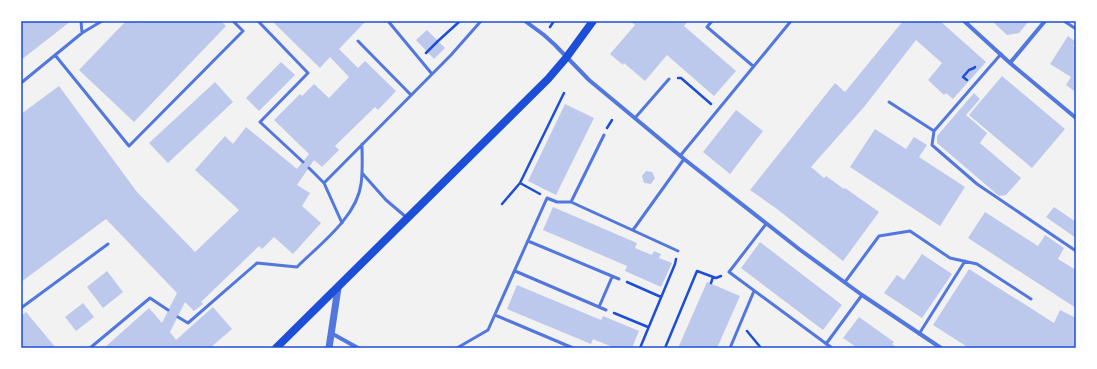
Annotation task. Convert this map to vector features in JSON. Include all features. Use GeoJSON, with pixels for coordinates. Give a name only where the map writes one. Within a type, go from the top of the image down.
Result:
{"type":"FeatureCollection","features":[{"type":"Feature","properties":{"kind":"main road"},"geometry":{"type":"LineString","coordinates":[[276,348],[548,79],[566,58],[593,21]]}},
{"type":"Feature","properties":{"kind":"street"},"geometry":{"type":"LineString","coordinates":[[525,21],[544,35],[589,80],[682,158],[766,224],[862,295],[941,348]]}},
{"type":"Feature","properties":{"kind":"street"},"geometry":{"type":"LineString","coordinates":[[964,21],[1010,63],[1076,118]]}},
{"type":"Feature","properties":{"kind":"street"},"geometry":{"type":"LineString","coordinates":[[1010,63],[1044,21]]}},
{"type":"Feature","properties":{"kind":"street"},"geometry":{"type":"LineString","coordinates":[[329,348],[338,288]]}},
{"type":"Feature","properties":{"kind":"street"},"geometry":{"type":"LineString","coordinates":[[331,333],[358,348]]}},
{"type":"Feature","properties":{"kind":"lane"},"geometry":{"type":"LineString","coordinates":[[81,21],[82,33]]}},
{"type":"Feature","properties":{"kind":"lane"},"geometry":{"type":"LineString","coordinates":[[21,83],[82,33],[102,21]]}},
{"type":"Feature","properties":{"kind":"lane"},"geometry":{"type":"LineString","coordinates":[[55,55],[129,146],[243,30],[233,21]]}},
{"type":"Feature","properties":{"kind":"lane"},"geometry":{"type":"LineString","coordinates":[[258,21],[308,73],[260,122],[303,162]]}},
{"type":"Feature","properties":{"kind":"lane"},"geometry":{"type":"LineString","coordinates":[[388,21],[432,74]]}},
{"type":"Feature","properties":{"kind":"lane"},"geometry":{"type":"LineString","coordinates":[[324,183],[451,55],[481,21]]}},
{"type":"Feature","properties":{"kind":"lane"},"geometry":{"type":"LineString","coordinates":[[712,21],[707,27],[753,66]]}},
{"type":"Feature","properties":{"kind":"lane"},"geometry":{"type":"LineString","coordinates":[[633,230],[682,158],[753,66],[791,21]]}},
{"type":"Feature","properties":{"kind":"lane"},"geometry":{"type":"LineString","coordinates":[[1064,21],[1076,29]]}},
{"type":"Feature","properties":{"kind":"lane"},"geometry":{"type":"LineString","coordinates":[[358,41],[411,95]]}},
{"type":"Feature","properties":{"kind":"lane"},"geometry":{"type":"LineString","coordinates":[[1001,54],[934,131],[932,145],[976,184],[1076,251]]}},
{"type":"Feature","properties":{"kind":"lane"},"geometry":{"type":"LineString","coordinates":[[635,118],[669,79]]}},
{"type":"Feature","properties":{"kind":"lane"},"geometry":{"type":"LineString","coordinates":[[889,102],[934,131]]}},
{"type":"Feature","properties":{"kind":"lane"},"geometry":{"type":"LineString","coordinates":[[571,202],[604,135]]}},
{"type":"Feature","properties":{"kind":"lane"},"geometry":{"type":"LineString","coordinates":[[178,317],[188,323],[257,262],[297,267],[342,223],[351,210],[358,196],[361,184],[362,144]]}},
{"type":"Feature","properties":{"kind":"lane"},"geometry":{"type":"LineString","coordinates":[[309,168],[324,183],[342,223]]}},
{"type":"Feature","properties":{"kind":"lane"},"geometry":{"type":"LineString","coordinates":[[362,173],[380,194],[407,219]]}},
{"type":"Feature","properties":{"kind":"lane"},"geometry":{"type":"LineString","coordinates":[[457,348],[488,330],[548,198],[557,202],[571,202],[678,251]]}},
{"type":"Feature","properties":{"kind":"lane"},"geometry":{"type":"LineString","coordinates":[[766,224],[729,272],[832,348]]}},
{"type":"Feature","properties":{"kind":"lane"},"geometry":{"type":"LineString","coordinates":[[845,282],[879,236],[910,231],[950,258],[977,264],[1031,299]]}},
{"type":"Feature","properties":{"kind":"lane"},"geometry":{"type":"LineString","coordinates":[[528,240],[619,279]]}},
{"type":"Feature","properties":{"kind":"lane"},"geometry":{"type":"LineString","coordinates":[[21,308],[108,244]]}},
{"type":"Feature","properties":{"kind":"lane"},"geometry":{"type":"LineString","coordinates":[[919,334],[965,261]]}},
{"type":"Feature","properties":{"kind":"lane"},"geometry":{"type":"LineString","coordinates":[[515,271],[606,310]]}},
{"type":"Feature","properties":{"kind":"lane"},"geometry":{"type":"LineString","coordinates":[[599,307],[612,276]]}},
{"type":"Feature","properties":{"kind":"lane"},"geometry":{"type":"LineString","coordinates":[[730,348],[754,291]]}},
{"type":"Feature","properties":{"kind":"lane"},"geometry":{"type":"LineString","coordinates":[[826,344],[862,295]]}},
{"type":"Feature","properties":{"kind":"lane"},"geometry":{"type":"LineString","coordinates":[[90,348],[150,298],[168,310]]}},
{"type":"Feature","properties":{"kind":"lane"},"geometry":{"type":"LineString","coordinates":[[495,315],[573,348]]}},
{"type":"Feature","properties":{"kind":"path"},"geometry":{"type":"LineString","coordinates":[[427,52],[460,21]]}},
{"type":"Feature","properties":{"kind":"path"},"geometry":{"type":"LineString","coordinates":[[550,27],[554,21]]}},
{"type":"Feature","properties":{"kind":"path"},"geometry":{"type":"LineString","coordinates":[[669,79],[681,78],[709,102]]}},
{"type":"Feature","properties":{"kind":"path"},"geometry":{"type":"LineString","coordinates":[[502,204],[520,183],[564,93]]}},
{"type":"Feature","properties":{"kind":"path"},"geometry":{"type":"LineString","coordinates":[[610,124],[612,120]]}},
{"type":"Feature","properties":{"kind":"path"},"geometry":{"type":"LineString","coordinates":[[520,183],[548,198]]}},
{"type":"Feature","properties":{"kind":"path"},"geometry":{"type":"LineString","coordinates":[[640,348],[675,264],[678,251]]}},
{"type":"Feature","properties":{"kind":"path"},"geometry":{"type":"LineString","coordinates":[[665,348],[697,271],[716,278],[729,272]]}},
{"type":"Feature","properties":{"kind":"path"},"geometry":{"type":"LineString","coordinates":[[711,283],[713,277]]}},
{"type":"Feature","properties":{"kind":"path"},"geometry":{"type":"LineString","coordinates":[[630,284],[661,297]]}},
{"type":"Feature","properties":{"kind":"path"},"geometry":{"type":"LineString","coordinates":[[606,310],[648,328]]}},
{"type":"Feature","properties":{"kind":"path"},"geometry":{"type":"LineString","coordinates":[[741,323],[761,348]]}},
{"type":"Feature","properties":{"kind":"building"},"geometry":{"type":"Polygon","coordinates":[[[21,21],[71,21],[21,60],[21,21]]]}},
{"type":"Feature","properties":{"kind":"building"},"geometry":{"type":"Polygon","coordinates":[[[126,21],[138,21],[140,23],[142,21],[221,21],[226,26],[134,122],[79,70],[126,21]]]}},
{"type":"Feature","properties":{"kind":"building"},"geometry":{"type":"Polygon","coordinates":[[[272,21],[366,21],[339,49],[358,68],[365,61],[396,91],[378,110],[375,107],[335,146],[339,150],[322,167],[314,160],[297,185],[310,193],[302,206],[321,223],[293,254],[274,237],[262,249],[259,246],[201,302],[203,304],[194,311],[185,302],[170,332],[176,340],[213,307],[232,329],[210,348],[104,348],[149,308],[162,323],[177,293],[106,219],[21,282],[21,114],[59,86],[137,192],[195,252],[239,210],[195,170],[225,136],[233,144],[246,127],[297,169],[309,154],[274,120],[300,94],[302,96],[314,84],[329,98],[349,77],[330,57],[320,68],[272,21]]]}},
{"type":"Feature","properties":{"kind":"building"},"geometry":{"type":"Polygon","coordinates":[[[630,21],[688,21],[684,26],[736,71],[714,96],[667,55],[645,81],[624,63],[623,65],[610,54],[635,25],[630,21]]]}},
{"type":"Feature","properties":{"kind":"building"},"geometry":{"type":"Polygon","coordinates":[[[903,21],[940,21],[986,62],[953,99],[946,93],[944,95],[928,80],[942,63],[916,40],[864,107],[811,167],[824,178],[826,176],[879,212],[843,261],[777,209],[750,190],[835,83],[845,92],[903,21]]]}},
{"type":"Feature","properties":{"kind":"building"},"geometry":{"type":"Polygon","coordinates":[[[992,21],[1029,21],[1019,33],[1007,35],[992,21]]]}},
{"type":"Feature","properties":{"kind":"building"},"geometry":{"type":"Polygon","coordinates":[[[427,30],[445,48],[434,59],[416,40],[427,30]]]}},
{"type":"Feature","properties":{"kind":"building"},"geometry":{"type":"Polygon","coordinates":[[[1068,36],[1076,42],[1073,46],[1076,49],[1076,88],[1074,91],[1066,85],[1071,77],[1050,64],[1068,36]]]}},
{"type":"Feature","properties":{"kind":"building"},"geometry":{"type":"Polygon","coordinates":[[[281,62],[295,75],[259,111],[246,98],[281,62]]]}},
{"type":"Feature","properties":{"kind":"building"},"geometry":{"type":"Polygon","coordinates":[[[1002,76],[1065,129],[1032,168],[969,115],[1002,76]]]}},
{"type":"Feature","properties":{"kind":"building"},"geometry":{"type":"Polygon","coordinates":[[[215,82],[233,102],[168,163],[149,143],[215,82]]]}},
{"type":"Feature","properties":{"kind":"building"},"geometry":{"type":"Polygon","coordinates":[[[974,93],[980,99],[966,115],[987,133],[980,143],[1021,178],[1006,195],[999,196],[937,143],[937,136],[974,93]]]}},
{"type":"Feature","properties":{"kind":"building"},"geometry":{"type":"Polygon","coordinates":[[[565,104],[594,118],[556,195],[528,181],[565,104]]]}},
{"type":"Feature","properties":{"kind":"building"},"geometry":{"type":"Polygon","coordinates":[[[736,110],[763,131],[730,174],[703,152],[736,110]]]}},
{"type":"Feature","properties":{"kind":"building"},"geometry":{"type":"Polygon","coordinates":[[[875,129],[906,149],[914,137],[927,145],[919,157],[965,187],[940,226],[850,167],[875,129]]]}},
{"type":"Feature","properties":{"kind":"building"},"geometry":{"type":"Polygon","coordinates":[[[646,171],[652,172],[655,178],[651,184],[644,183],[642,176],[646,171]]]}},
{"type":"Feature","properties":{"kind":"building"},"geometry":{"type":"Polygon","coordinates":[[[553,207],[637,243],[635,248],[652,255],[654,251],[661,254],[659,258],[672,263],[661,287],[625,271],[627,266],[543,230],[553,207]]]}},
{"type":"Feature","properties":{"kind":"building"},"geometry":{"type":"Polygon","coordinates":[[[1054,207],[1076,222],[1076,238],[1046,217],[1054,207]]]}},
{"type":"Feature","properties":{"kind":"building"},"geometry":{"type":"Polygon","coordinates":[[[985,212],[1038,246],[1045,235],[1064,248],[1058,259],[1076,270],[1076,308],[968,238],[985,212]]]}},
{"type":"Feature","properties":{"kind":"building"},"geometry":{"type":"Polygon","coordinates":[[[760,242],[842,305],[823,330],[741,268],[760,242]]]}},
{"type":"Feature","properties":{"kind":"building"},"geometry":{"type":"Polygon","coordinates":[[[922,254],[952,274],[922,318],[884,293],[897,275],[904,280],[922,254]]]}},
{"type":"Feature","properties":{"kind":"building"},"geometry":{"type":"Polygon","coordinates":[[[969,269],[1054,323],[1060,310],[1076,318],[1076,348],[969,348],[933,325],[969,269]]]}},
{"type":"Feature","properties":{"kind":"building"},"geometry":{"type":"Polygon","coordinates":[[[107,271],[123,292],[103,308],[87,287],[107,271]]]}},
{"type":"Feature","properties":{"kind":"building"},"geometry":{"type":"Polygon","coordinates":[[[707,282],[740,296],[717,348],[678,348],[707,282]]]}},
{"type":"Feature","properties":{"kind":"building"},"geometry":{"type":"Polygon","coordinates":[[[517,285],[601,320],[603,316],[639,331],[632,348],[610,348],[610,346],[593,339],[591,344],[507,309],[517,285]]]}},
{"type":"Feature","properties":{"kind":"building"},"geometry":{"type":"Polygon","coordinates":[[[83,303],[94,317],[76,331],[65,317],[83,303]]]}},
{"type":"Feature","properties":{"kind":"building"},"geometry":{"type":"Polygon","coordinates":[[[26,312],[56,348],[21,348],[21,316],[26,312]]]}},
{"type":"Feature","properties":{"kind":"building"},"geometry":{"type":"Polygon","coordinates":[[[859,317],[894,342],[892,344],[897,348],[855,348],[856,347],[843,338],[859,317]]]}}]}
